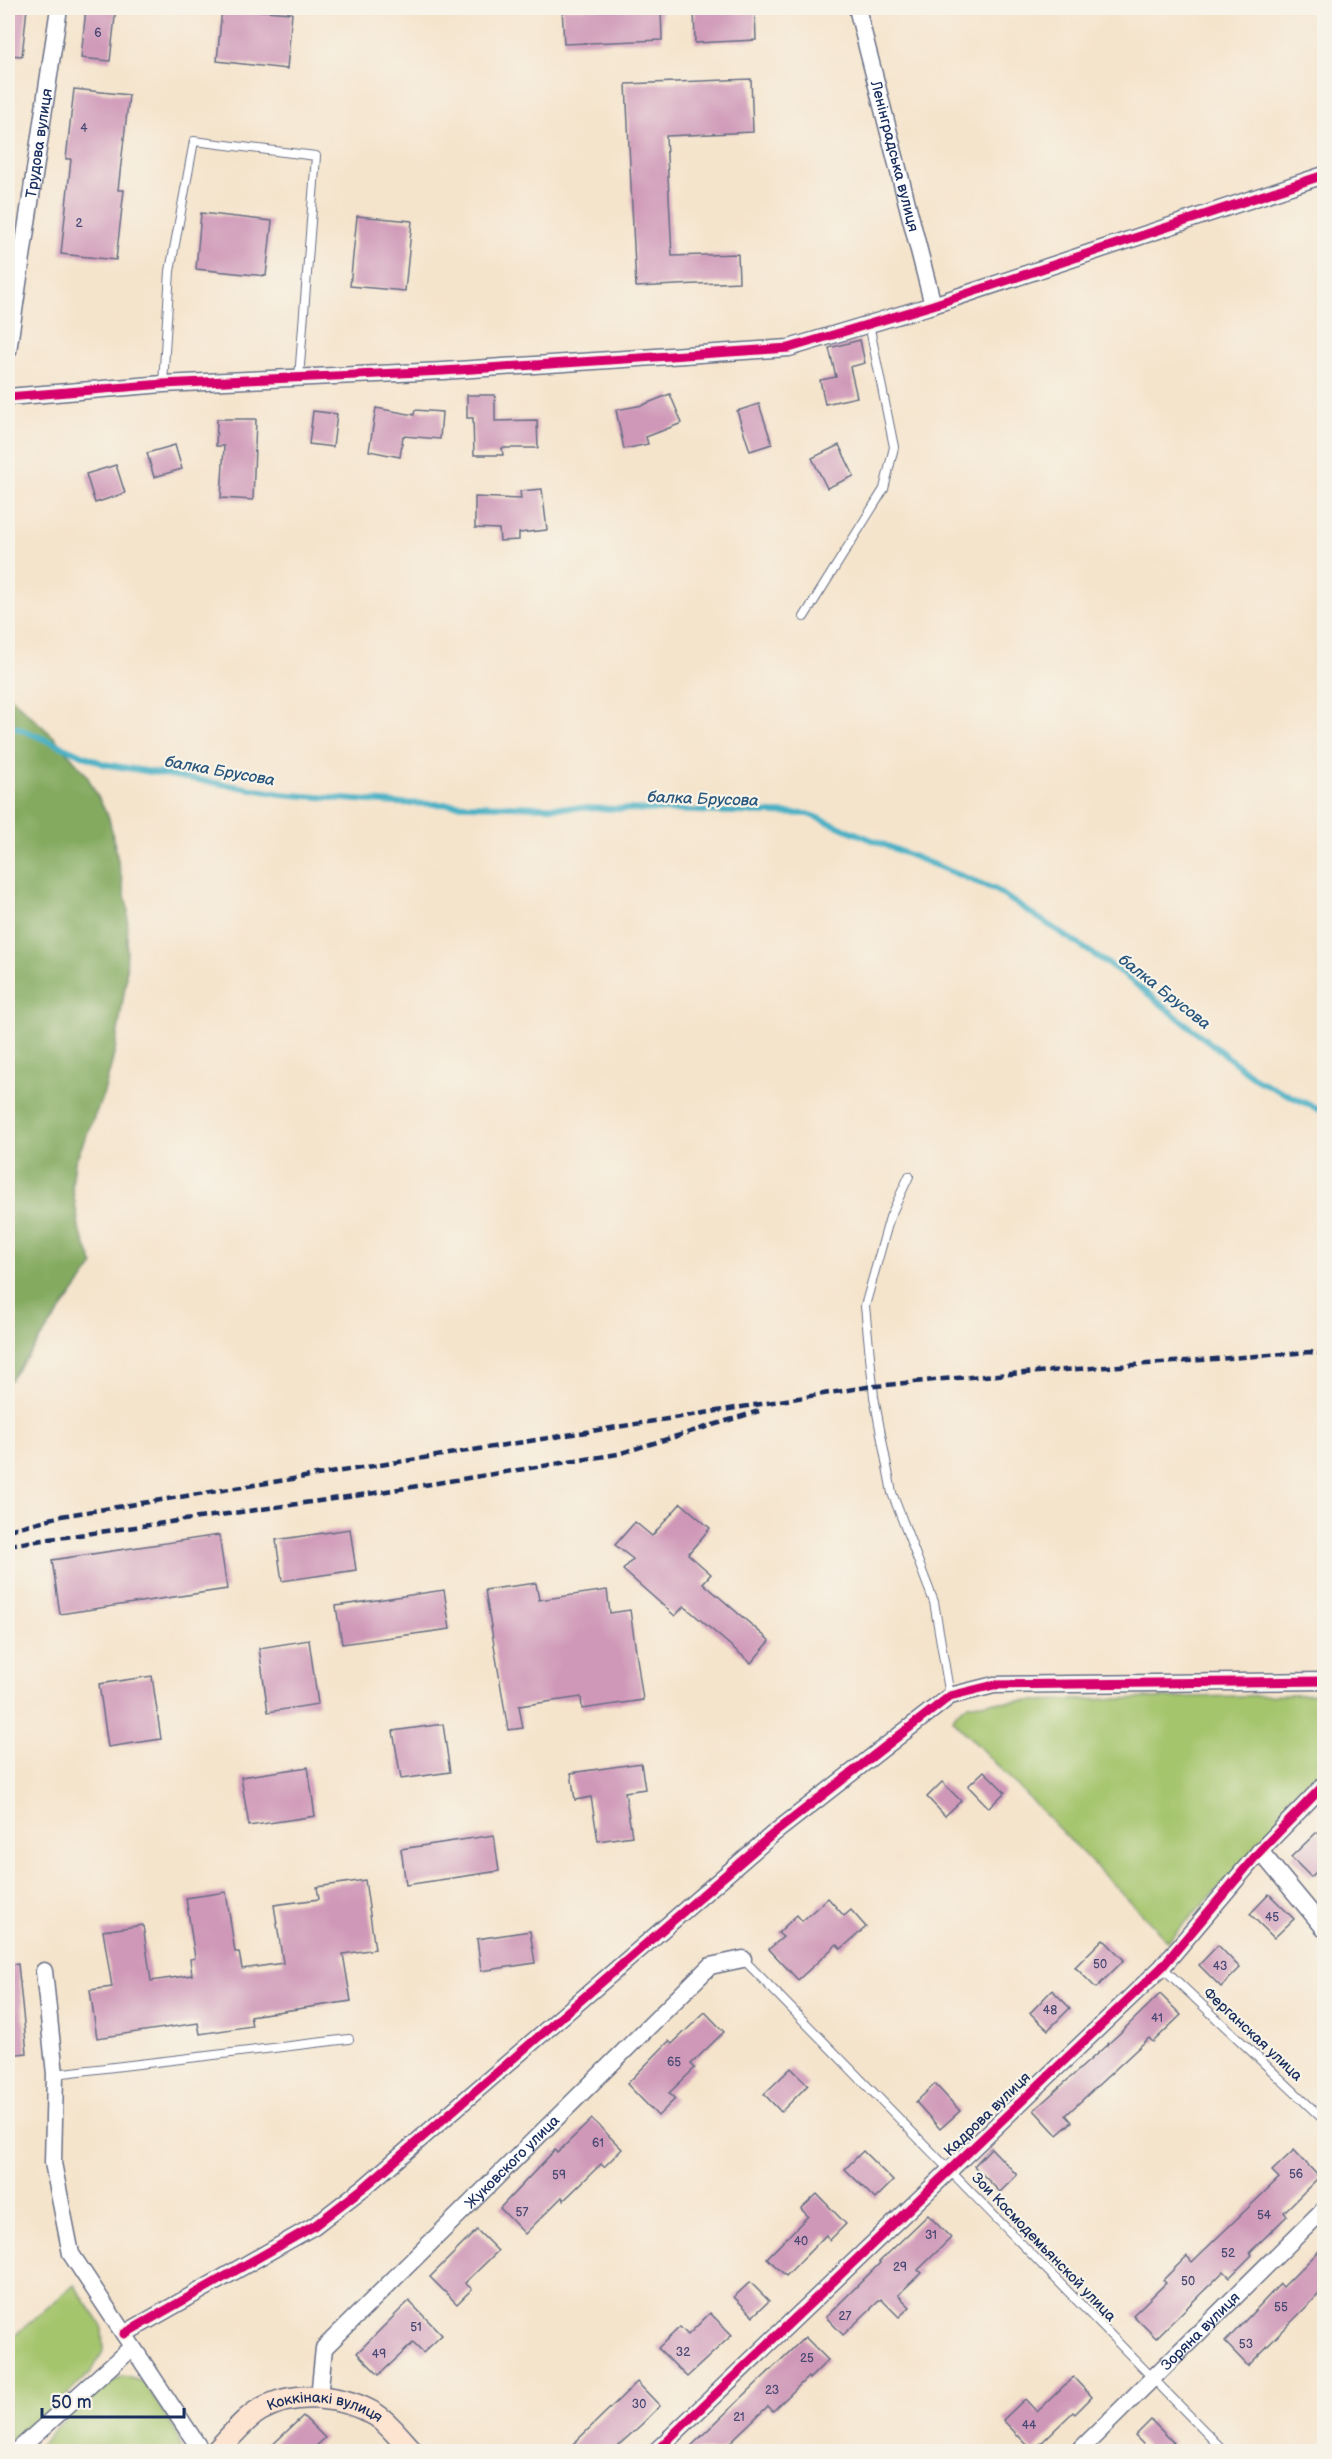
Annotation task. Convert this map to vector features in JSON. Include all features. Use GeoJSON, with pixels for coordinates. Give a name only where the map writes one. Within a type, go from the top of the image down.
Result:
{"type":"FeatureCollection","features":[{"type":"Feature","properties":{"kind":"street","name":"Трудова вулиця"},"geometry":{"type":"LineString","coordinates":[[8,351],[58,8]]}},
{"type":"Feature","properties":{"kind":"street","name":"Ленінградська вулиця"},"geometry":{"type":"LineString","coordinates":[[857,8],[933,305]]}},
{"type":"Feature","properties":{"kind":"street"},"geometry":{"type":"LineString","coordinates":[[8,397],[163,384],[443,371],[789,348],[933,305],[1324,175]]}},
{"type":"Feature","properties":{"kind":"street"},"geometry":{"type":"LineString","coordinates":[[16,2451],[128,2341],[314,2226],[367,2185],[773,1834],[950,1696],[994,1685],[1324,1681]]}},
{"type":"Feature","properties":{"kind":"street","name":"Кадрова вулиця"},"geometry":{"type":"LineString","coordinates":[[655,2451],[1162,1967],[1260,1851],[1324,1785]]}},
{"type":"Feature","properties":{"kind":"street"},"geometry":{"type":"LineString","coordinates":[[1260,1851],[1324,1928]]}},
{"type":"Feature","properties":{"kind":"street","name":"Жуковского улица"},"geometry":{"type":"LineString","coordinates":[[319,2397],[324,2348],[710,1966],[743,1959]]}},
{"type":"Feature","properties":{"kind":"street"},"geometry":{"type":"LineString","coordinates":[[44,1971],[55,2074],[53,2163],[71,2254],[202,2451]]}},
{"type":"Feature","properties":{"kind":"street","name":"Зоряна вулиця"},"geometry":{"type":"LineString","coordinates":[[1078,2451],[1324,2209]]}},
{"type":"Feature","properties":{"kind":"street","name":"Коккінакі вулиця"},"geometry":{"type":"LineString","coordinates":[[216,2451],[259,2410],[289,2399],[319,2397],[345,2403],[377,2416],[413,2451]]}},
{"type":"Feature","properties":{"kind":"lane"},"geometry":{"type":"LineString","coordinates":[[163,384],[170,271],[194,141],[316,156],[299,378]]}},
{"type":"Feature","properties":{"kind":"lane"},"geometry":{"type":"LineString","coordinates":[[804,617],[884,489],[894,447],[869,324]]}},
{"type":"Feature","properties":{"kind":"lane"},"geometry":{"type":"LineString","coordinates":[[909,1176],[890,1217],[865,1306],[874,1396],[892,1492],[934,1602],[950,1696]]}},
{"type":"Feature","properties":{"kind":"lane","name":"Зои Космодемьянской улица"},"geometry":{"type":"LineString","coordinates":[[743,1959],[1225,2451]]}},
{"type":"Feature","properties":{"kind":"lane","name":"Ферганская улица"},"geometry":{"type":"LineString","coordinates":[[1162,1967],[1324,2120]]}},
{"type":"Feature","properties":{"kind":"lane"},"geometry":{"type":"LineString","coordinates":[[55,2074],[349,2039]]}},
{"type":"Feature","properties":{"kind":"green space"},"geometry":{"type":"Polygon","coordinates":[[[8,695],[54,737],[86,774],[109,818],[128,909],[126,980],[115,1051],[103,1096],[75,1162],[72,1185],[80,1232],[94,1265],[8,1383],[8,695]]]}},
{"type":"Feature","properties":{"kind":"green space"},"geometry":{"type":"Polygon","coordinates":[[[1324,1694],[1324,1778],[1168,1941],[953,1720],[955,1714],[963,1707],[989,1702],[1324,1694]]]}},
{"type":"Feature","properties":{"kind":"green space"},"geometry":{"type":"Polygon","coordinates":[[[74,2285],[102,2326],[103,2351],[92,2371],[8,2451],[8,2341],[74,2285]]]}},
{"type":"Feature","properties":{"kind":"green space"},"geometry":{"type":"Polygon","coordinates":[[[124,2376],[144,2382],[177,2434],[182,2451],[34,2452],[86,2399],[124,2376]]]}},
{"type":"Feature","properties":{"kind":"building"},"geometry":{"type":"Polygon","coordinates":[[[8,8],[27,8],[22,56],[8,55],[8,8]]]}},
{"type":"Feature","properties":{"kind":"building"},"geometry":{"type":"Polygon","coordinates":[[[86,8],[116,8],[110,61],[81,58],[86,8]]]}},
{"type":"Feature","properties":{"kind":"building"},"geometry":{"type":"Polygon","coordinates":[[[222,8],[292,13],[287,69],[217,61],[222,8]]]}},
{"type":"Feature","properties":{"kind":"building"},"geometry":{"type":"Polygon","coordinates":[[[562,8],[661,8],[662,40],[564,44],[562,8]]]}},
{"type":"Feature","properties":{"kind":"building"},"geometry":{"type":"Polygon","coordinates":[[[694,8],[755,8],[756,40],[695,43],[694,8]]]}},
{"type":"Feature","properties":{"kind":"building"},"geometry":{"type":"Polygon","coordinates":[[[751,79],[753,132],[666,136],[672,256],[738,254],[739,282],[636,287],[626,84],[751,79]]]}},
{"type":"Feature","properties":{"kind":"building"},"geometry":{"type":"Polygon","coordinates":[[[74,89],[129,95],[118,190],[124,190],[116,260],[61,254],[71,159],[66,159],[74,89]]]}},
{"type":"Feature","properties":{"kind":"building"},"geometry":{"type":"Polygon","coordinates":[[[201,213],[272,221],[266,276],[196,269],[201,213]]]}},
{"type":"Feature","properties":{"kind":"building"},"geometry":{"type":"Polygon","coordinates":[[[357,216],[412,221],[405,291],[350,286],[357,216]]]}},
{"type":"Feature","properties":{"kind":"building"},"geometry":{"type":"Polygon","coordinates":[[[860,340],[865,363],[850,367],[857,397],[825,404],[820,380],[836,377],[829,348],[860,340]]]}},
{"type":"Feature","properties":{"kind":"building"},"geometry":{"type":"Polygon","coordinates":[[[670,394],[682,423],[646,437],[648,444],[624,449],[616,410],[643,405],[670,394]]]}},
{"type":"Feature","properties":{"kind":"building"},"geometry":{"type":"Polygon","coordinates":[[[467,395],[495,395],[495,421],[537,420],[538,448],[502,448],[503,455],[474,455],[473,418],[467,418],[467,395]]]}},
{"type":"Feature","properties":{"kind":"building"},"geometry":{"type":"Polygon","coordinates":[[[759,404],[772,444],[750,451],[737,411],[759,404]]]}},
{"type":"Feature","properties":{"kind":"building"},"geometry":{"type":"Polygon","coordinates":[[[376,408],[414,415],[415,410],[442,412],[440,439],[403,436],[400,457],[369,451],[376,408]]]}},
{"type":"Feature","properties":{"kind":"building"},"geometry":{"type":"Polygon","coordinates":[[[313,411],[337,414],[333,447],[309,444],[313,411]]]}},
{"type":"Feature","properties":{"kind":"building"},"geometry":{"type":"Polygon","coordinates":[[[217,419],[256,419],[253,500],[221,498],[224,446],[216,446],[217,419]]]}},
{"type":"Feature","properties":{"kind":"building"},"geometry":{"type":"Polygon","coordinates":[[[175,445],[182,469],[154,477],[147,453],[175,445]]]}},
{"type":"Feature","properties":{"kind":"building"},"geometry":{"type":"Polygon","coordinates":[[[839,445],[854,476],[827,488],[812,458],[839,445]]]}},
{"type":"Feature","properties":{"kind":"building"},"geometry":{"type":"Polygon","coordinates":[[[116,465],[125,493],[95,503],[86,474],[116,465]]]}},
{"type":"Feature","properties":{"kind":"building"},"geometry":{"type":"Polygon","coordinates":[[[542,489],[547,530],[519,533],[519,540],[500,541],[499,529],[475,528],[475,497],[521,499],[520,491],[542,489]]]}},
{"type":"Feature","properties":{"kind":"building"},"geometry":{"type":"Polygon","coordinates":[[[681,1503],[710,1528],[688,1554],[711,1574],[703,1583],[770,1641],[751,1663],[684,1606],[675,1616],[623,1570],[633,1559],[615,1545],[635,1522],[652,1536],[681,1503]]]}},
{"type":"Feature","properties":{"kind":"building"},"geometry":{"type":"Polygon","coordinates":[[[350,1529],[356,1570],[282,1581],[276,1540],[350,1529]]]}},
{"type":"Feature","properties":{"kind":"building"},"geometry":{"type":"Polygon","coordinates":[[[219,1535],[227,1589],[60,1614],[52,1560],[219,1535]]]}},
{"type":"Feature","properties":{"kind":"building"},"geometry":{"type":"Polygon","coordinates":[[[536,1583],[539,1600],[607,1590],[610,1613],[630,1610],[643,1700],[582,1709],[581,1697],[519,1706],[523,1728],[508,1730],[485,1590],[536,1583]]]}},
{"type":"Feature","properties":{"kind":"building"},"geometry":{"type":"Polygon","coordinates":[[[444,1590],[450,1629],[342,1644],[336,1606],[444,1590]]]}},
{"type":"Feature","properties":{"kind":"building"},"geometry":{"type":"Polygon","coordinates":[[[309,1640],[318,1704],[268,1712],[259,1648],[309,1640]]]}},
{"type":"Feature","properties":{"kind":"building"},"geometry":{"type":"Polygon","coordinates":[[[152,1676],[161,1739],[108,1747],[99,1684],[152,1676]]]}},
{"type":"Feature","properties":{"kind":"building"},"geometry":{"type":"Polygon","coordinates":[[[443,1724],[450,1772],[401,1779],[393,1731],[443,1724]]]}},
{"type":"Feature","properties":{"kind":"building"},"geometry":{"type":"Polygon","coordinates":[[[641,1763],[645,1789],[625,1792],[632,1836],[598,1841],[591,1797],[575,1800],[571,1773],[641,1763]]]}},
{"type":"Feature","properties":{"kind":"building"},"geometry":{"type":"Polygon","coordinates":[[[308,1767],[315,1816],[249,1826],[241,1777],[308,1767]]]}},
{"type":"Feature","properties":{"kind":"building"},"geometry":{"type":"Polygon","coordinates":[[[984,1771],[1005,1792],[989,1808],[968,1786],[984,1771]]]}},
{"type":"Feature","properties":{"kind":"building"},"geometry":{"type":"Polygon","coordinates":[[[942,1782],[961,1801],[945,1816],[927,1797],[942,1782]]]}},
{"type":"Feature","properties":{"kind":"building"},"geometry":{"type":"Polygon","coordinates":[[[1317,1832],[1324,1840],[1324,1864],[1311,1877],[1291,1857],[1317,1832]]]}},
{"type":"Feature","properties":{"kind":"building"},"geometry":{"type":"Polygon","coordinates":[[[494,1835],[499,1871],[406,1885],[401,1849],[494,1835]]]}},
{"type":"Feature","properties":{"kind":"building"},"geometry":{"type":"Polygon","coordinates":[[[365,1880],[375,1949],[343,1954],[351,2001],[250,2016],[252,2026],[200,2034],[198,2023],[97,2038],[90,1990],[112,1987],[103,1931],[143,1925],[151,1981],[192,1975],[190,1959],[195,1958],[186,1898],[226,1892],[235,1952],[239,1952],[242,1969],[283,1963],[274,1905],[319,1899],[317,1887],[365,1880]]]}},
{"type":"Feature","properties":{"kind":"building"},"geometry":{"type":"Polygon","coordinates":[[[1269,1894],[1294,1919],[1274,1938],[1250,1914],[1269,1894]]]}},
{"type":"Feature","properties":{"kind":"building"},"geometry":{"type":"Polygon","coordinates":[[[828,1898],[844,1916],[851,1910],[866,1927],[841,1949],[837,1944],[798,1980],[769,1949],[783,1937],[778,1933],[797,1915],[802,1921],[828,1898]]]}},
{"type":"Feature","properties":{"kind":"building"},"geometry":{"type":"Polygon","coordinates":[[[530,1931],[535,1963],[481,1971],[477,1939],[530,1931]]]}},
{"type":"Feature","properties":{"kind":"building"},"geometry":{"type":"Polygon","coordinates":[[[1103,1939],[1124,1960],[1096,1988],[1075,1967],[1103,1939]]]}},
{"type":"Feature","properties":{"kind":"building"},"geometry":{"type":"Polygon","coordinates":[[[1218,1945],[1240,1968],[1221,1987],[1199,1965],[1218,1945]]]}},
{"type":"Feature","properties":{"kind":"building"},"geometry":{"type":"Polygon","coordinates":[[[18,1964],[27,2053],[8,2055],[8,1965],[18,1964]]]}},
{"type":"Feature","properties":{"kind":"building"},"geometry":{"type":"Polygon","coordinates":[[[1052,1990],[1070,2008],[1048,2030],[1030,2013],[1052,1990]]]}},
{"type":"Feature","properties":{"kind":"building"},"geometry":{"type":"Polygon","coordinates":[[[1160,1994],[1181,2015],[1153,2042],[1149,2038],[1066,2115],[1072,2122],[1057,2135],[1034,2110],[1160,1994]]]}},
{"type":"Feature","properties":{"kind":"building"},"geometry":{"type":"Polygon","coordinates":[[[705,2012],[724,2032],[691,2064],[695,2068],[669,2093],[675,2099],[658,2116],[627,2084],[669,2041],[672,2044],[705,2012]]]}},
{"type":"Feature","properties":{"kind":"building"},"geometry":{"type":"Polygon","coordinates":[[[791,2068],[808,2085],[781,2112],[764,2094],[791,2068]]]}},
{"type":"Feature","properties":{"kind":"building"},"geometry":{"type":"Polygon","coordinates":[[[935,2084],[960,2111],[940,2129],[916,2102],[935,2084]]]}},
{"type":"Feature","properties":{"kind":"building"},"geometry":{"type":"Polygon","coordinates":[[[592,2119],[622,2149],[604,2167],[601,2164],[564,2200],[562,2197],[525,2234],[500,2208],[555,2150],[557,2153],[592,2119]]]}},
{"type":"Feature","properties":{"kind":"building"},"geometry":{"type":"Polygon","coordinates":[[[991,2148],[1017,2175],[1000,2192],[974,2166],[991,2148]]]}},
{"type":"Feature","properties":{"kind":"building"},"geometry":{"type":"Polygon","coordinates":[[[1294,2150],[1319,2177],[1284,2212],[1287,2216],[1250,2252],[1252,2255],[1230,2277],[1224,2271],[1156,2338],[1133,2315],[1166,2283],[1163,2280],[1187,2256],[1192,2262],[1279,2178],[1272,2171],[1294,2150]]]}},
{"type":"Feature","properties":{"kind":"building"},"geometry":{"type":"Polygon","coordinates":[[[863,2151],[893,2181],[875,2199],[845,2169],[863,2151]]]}},
{"type":"Feature","properties":{"kind":"building"},"geometry":{"type":"Polygon","coordinates":[[[817,2194],[846,2224],[830,2240],[826,2235],[786,2276],[767,2258],[808,2216],[801,2209],[817,2194]]]}},
{"type":"Feature","properties":{"kind":"building"},"geometry":{"type":"Polygon","coordinates":[[[928,2215],[951,2238],[918,2270],[921,2273],[898,2295],[910,2307],[899,2317],[881,2299],[843,2335],[826,2317],[928,2215]]]}},
{"type":"Feature","properties":{"kind":"building"},"geometry":{"type":"Polygon","coordinates":[[[477,2230],[498,2251],[465,2283],[472,2289],[457,2304],[430,2277],[477,2230]]]}},
{"type":"Feature","properties":{"kind":"building"},"geometry":{"type":"Polygon","coordinates":[[[1324,2246],[1324,2289],[1248,2366],[1225,2342],[1280,2284],[1283,2287],[1324,2246]]]}},
{"type":"Feature","properties":{"kind":"building"},"geometry":{"type":"Polygon","coordinates":[[[750,2282],[769,2301],[753,2316],[734,2297],[750,2282]]]}},
{"type":"Feature","properties":{"kind":"building"},"geometry":{"type":"Polygon","coordinates":[[[409,2301],[442,2335],[423,2353],[413,2343],[379,2375],[357,2353],[409,2301]]]}},
{"type":"Feature","properties":{"kind":"building"},"geometry":{"type":"Polygon","coordinates":[[[710,2313],[732,2335],[687,2377],[658,2348],[680,2327],[688,2335],[710,2313]]]}},
{"type":"Feature","properties":{"kind":"building"},"geometry":{"type":"Polygon","coordinates":[[[805,2337],[828,2360],[809,2379],[808,2377],[773,2411],[768,2406],[721,2451],[686,2451],[805,2337]]]}},
{"type":"Feature","properties":{"kind":"building"},"geometry":{"type":"Polygon","coordinates":[[[1073,2377],[1092,2397],[1033,2451],[1003,2420],[1025,2399],[1037,2412],[1073,2377]]]}},
{"type":"Feature","properties":{"kind":"building"},"geometry":{"type":"Polygon","coordinates":[[[637,2382],[660,2406],[641,2425],[612,2451],[566,2451],[637,2382]]]}},
{"type":"Feature","properties":{"kind":"building"},"geometry":{"type":"Polygon","coordinates":[[[303,2416],[325,2438],[311,2451],[266,2451],[303,2416]]]}},
{"type":"Feature","properties":{"kind":"building"},"geometry":{"type":"Polygon","coordinates":[[[1151,2420],[1174,2443],[1165,2451],[1150,2451],[1135,2436],[1151,2420]]]}},
{"type":"Feature","properties":{"kind":"waterway","name":"балка Брусова"},"geometry":{"type":"LineString","coordinates":[[8,724],[104,764],[281,794],[395,803],[808,814],[994,889],[1119,971],[1257,1080],[1324,1112]]}},
{"type":"Feature","properties":{"kind":"railway"},"geometry":{"type":"LineString","coordinates":[[8,1530],[61,1516],[867,1387],[943,1379],[1310,1352],[1324,1354]]}},
{"type":"Feature","properties":{"kind":"railway"},"geometry":{"type":"LineString","coordinates":[[8,1545],[368,1494],[618,1454],[759,1411]]}},
{"type":"Feature","properties":{"kind":"cycle path"},"geometry":{"type":"LineString","coordinates":[[8,397],[163,384],[443,371],[789,348],[933,305],[1324,175]]}},
{"type":"Feature","properties":{"kind":"cycle path"},"geometry":{"type":"LineString","coordinates":[[124,2334],[314,2226],[367,2185],[773,1834],[950,1696],[994,1685],[1324,1681]]}},
{"type":"Feature","properties":{"kind":"cycle path"},"geometry":{"type":"LineString","coordinates":[[655,2452],[1162,1967],[1260,1851],[1324,1785]]}}]}
